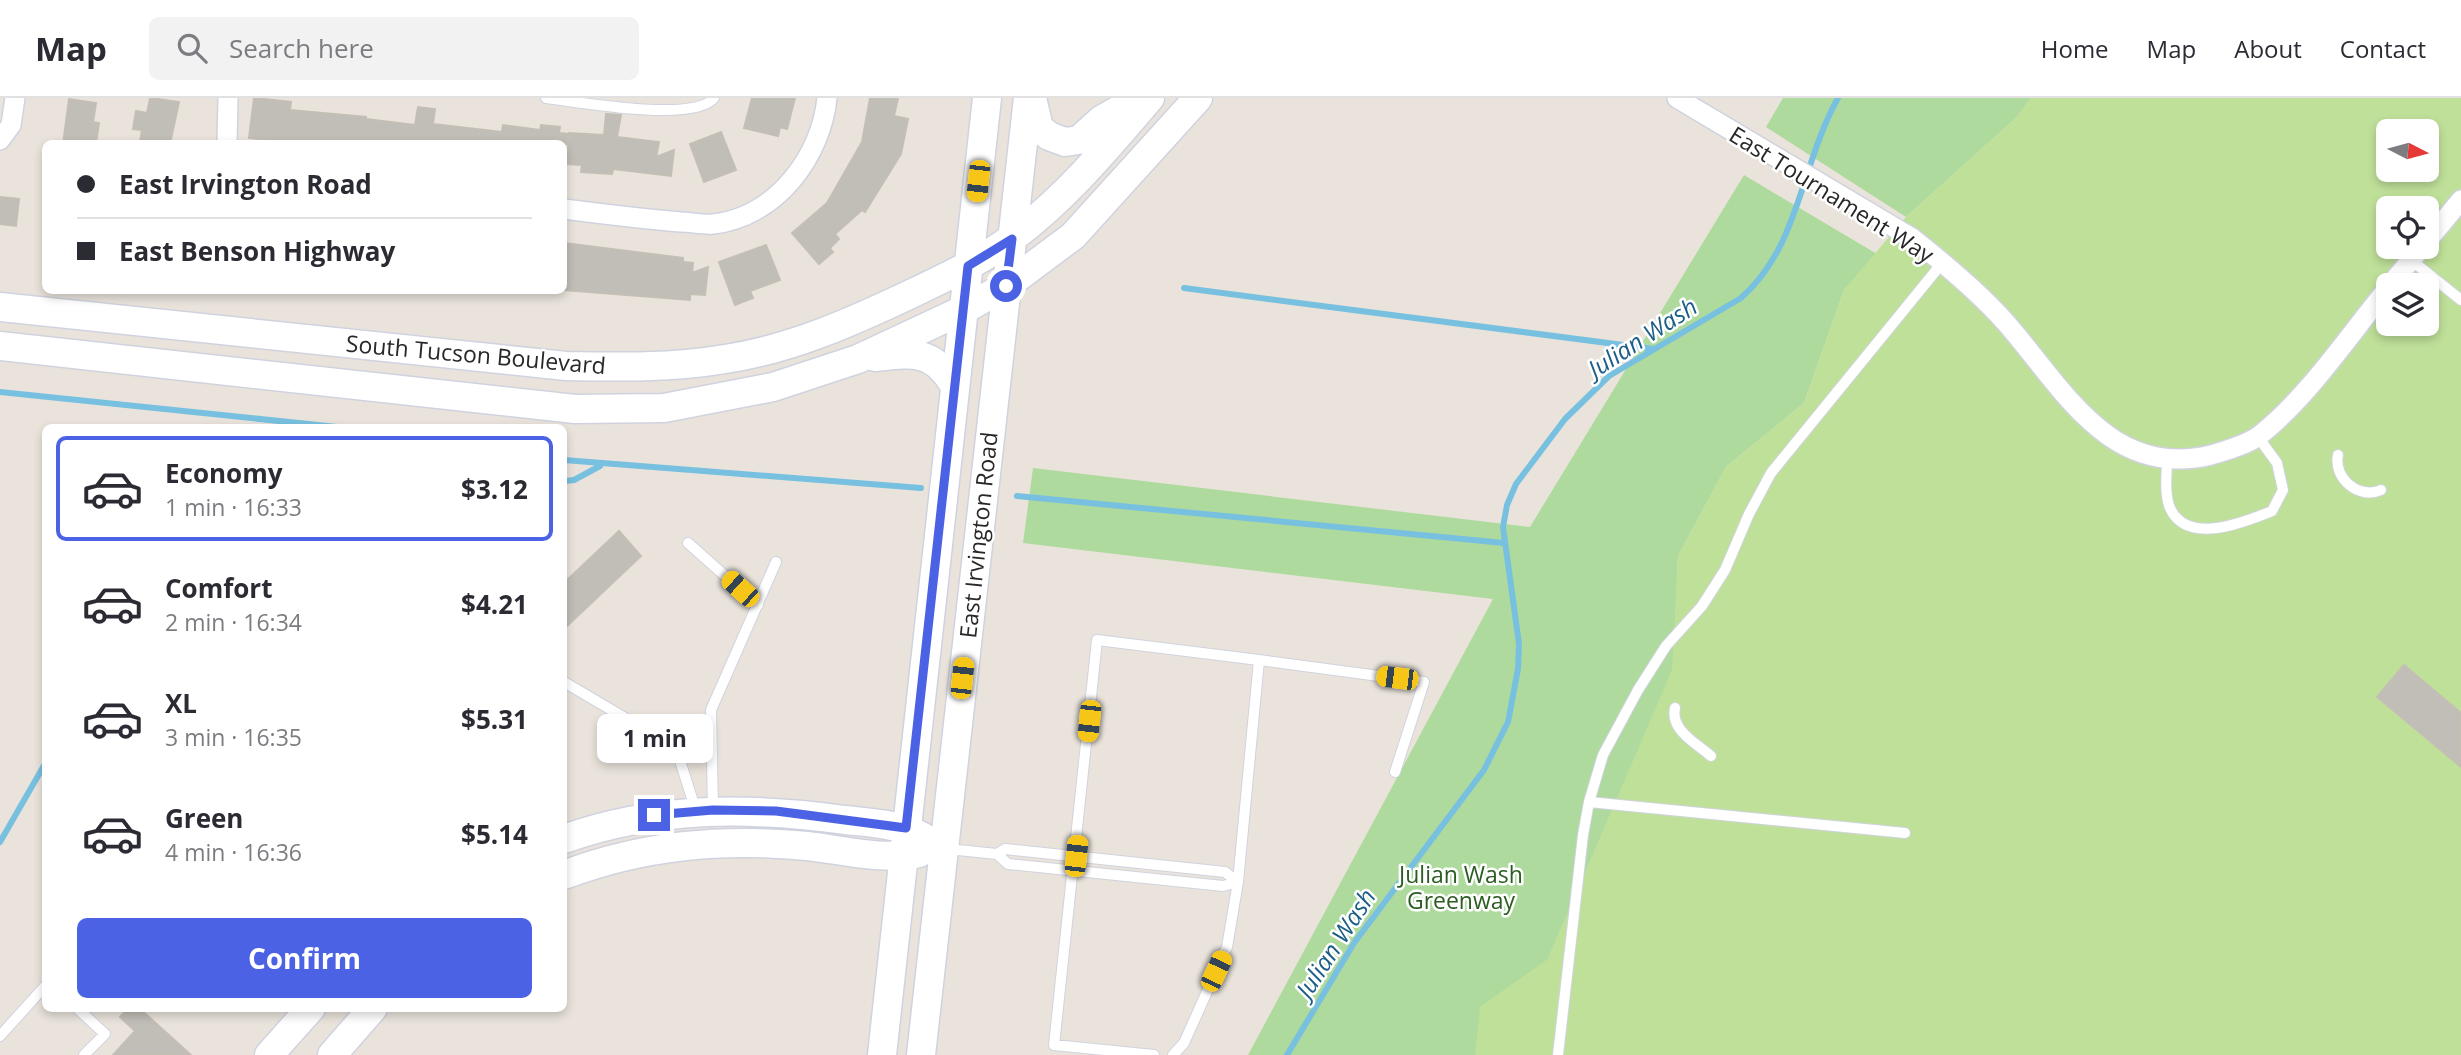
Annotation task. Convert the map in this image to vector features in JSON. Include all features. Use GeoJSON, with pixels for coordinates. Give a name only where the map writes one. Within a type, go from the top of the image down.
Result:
{"type":"FeatureCollection","features":[{"type":"Feature","properties":{"kind":"main road","name":"East Irvington Road"},"geometry":{"type":"LineString","coordinates":[[882,1055],[940,505],[987,98]]}},
{"type":"Feature","properties":{"kind":"main road","name":"East Irvington Road"},"geometry":{"type":"LineString","coordinates":[[921,1055],[1006,286],[1030,98]]}},
{"type":"Feature","properties":{"kind":"main road"},"geometry":{"type":"LineString","coordinates":[[1030,98],[1039,128],[1048,136],[1065,142],[1079,140],[1101,120],[1140,98]]}},
{"type":"Feature","properties":{"kind":"main road","name":"South Tucson Boulevard"},"geometry":{"type":"LineString","coordinates":[[0,307],[566,366],[631,366],[725,359],[801,341],[849,323],[968,266],[1012,239],[1058,200],[1150,98]]}},
{"type":"Feature","properties":{"kind":"main road","name":"South Tucson Boulevard"},"geometry":{"type":"LineString","coordinates":[[0,346],[562,408],[623,411],[730,397],[774,387],[858,359],[963,310],[1006,286],[1073,236],[1198,98]]}},
{"type":"Feature","properties":{"kind":"main road"},"geometry":{"type":"LineString","coordinates":[[858,359],[910,354],[924,357],[945,368],[954,385]]}},
{"type":"Feature","properties":{"kind":"main road"},"geometry":{"type":"LineString","coordinates":[[567,838],[654,815],[705,811],[776,811],[906,828],[944,849]]}},
{"type":"Feature","properties":{"kind":"main road"},"geometry":{"type":"LineString","coordinates":[[567,874],[606,859],[641,850],[722,842],[806,846],[903,857],[944,849]]}},
{"type":"Feature","properties":{"kind":"main road"},"geometry":{"type":"LineString","coordinates":[[268,1055],[307,1012]]}},
{"type":"Feature","properties":{"kind":"main road"},"geometry":{"type":"LineString","coordinates":[[342,1051],[370,1012]]}},
{"type":"Feature","properties":{"kind":"street"},"geometry":{"type":"LineString","coordinates":[[0,140],[11,125],[15,98]]}},
{"type":"Feature","properties":{"kind":"street"},"geometry":{"type":"LineString","coordinates":[[227,140],[228,98]]}},
{"type":"Feature","properties":{"kind":"street"},"geometry":{"type":"LineString","coordinates":[[567,209],[714,224],[753,211],[789,185],[811,155],[825,119],[827,98]]}},
{"type":"Feature","properties":{"kind":"street","name":"East Tournament Way"},"geometry":{"type":"LineString","coordinates":[[1677,98],[1912,238],[1942,262],[2006,323],[2082,416],[2108,437],[2167,458],[2194,459],[2230,450],[2258,436],[2289,407],[2376,303]]}},
{"type":"Feature","properties":{"kind":"street"},"geometry":{"type":"LineString","coordinates":[[2439,227],[2461,200]]}},
{"type":"Feature","properties":{"kind":"street","name":"East Tournament Way"},"geometry":{"type":"LineString","coordinates":[[2401,273],[2412,259]]}},
{"type":"Feature","properties":{"kind":"lane"},"geometry":{"type":"LineString","coordinates":[[546,98],[659,110],[691,110],[714,98]]}},
{"type":"Feature","properties":{"kind":"lane"},"geometry":{"type":"LineString","coordinates":[[2423,259],[2461,300]]}},
{"type":"Feature","properties":{"kind":"lane"},"geometry":{"type":"LineString","coordinates":[[1558,1055],[1588,802],[1603,755],[1638,690],[1666,646],[1702,606],[1725,570],[1749,514],[1771,473],[1942,262]]}},
{"type":"Feature","properties":{"kind":"lane"},"geometry":{"type":"LineString","coordinates":[[2167,458],[2167,494],[2171,509],[2180,520],[2209,528],[2242,523],[2272,511],[2283,490],[2277,463],[2258,436]]}},
{"type":"Feature","properties":{"kind":"lane"},"geometry":{"type":"LineString","coordinates":[[2338,455],[2338,474],[2360,493],[2372,494],[2381,491]]}},
{"type":"Feature","properties":{"kind":"lane"},"geometry":{"type":"LineString","coordinates":[[688,543],[758,605]]}},
{"type":"Feature","properties":{"kind":"lane"},"geometry":{"type":"LineString","coordinates":[[705,811],[711,710],[776,562]]}},
{"type":"Feature","properties":{"kind":"lane"},"geometry":{"type":"LineString","coordinates":[[1154,1055],[1054,1045],[1097,640],[1424,682],[1395,772]]}},
{"type":"Feature","properties":{"kind":"lane"},"geometry":{"type":"LineString","coordinates":[[1173,1055],[1184,1042],[1227,947],[1238,882],[1259,660]]}},
{"type":"Feature","properties":{"kind":"lane"},"geometry":{"type":"LineString","coordinates":[[567,684],[676,748],[705,811]]}},
{"type":"Feature","properties":{"kind":"lane"},"geometry":{"type":"LineString","coordinates":[[1675,708],[1673,718],[1676,726],[1711,756]]}},
{"type":"Feature","properties":{"kind":"lane"},"geometry":{"type":"LineString","coordinates":[[1588,802],[1905,833]]}},
{"type":"Feature","properties":{"kind":"lane"},"geometry":{"type":"LineString","coordinates":[[944,849],[998,854],[1008,864],[1223,886],[1238,882]]}},
{"type":"Feature","properties":{"kind":"lane"},"geometry":{"type":"LineString","coordinates":[[998,854],[1005,849],[1225,872],[1238,882]]}},
{"type":"Feature","properties":{"kind":"lane"},"geometry":{"type":"LineString","coordinates":[[0,1036],[42,989]]}},
{"type":"Feature","properties":{"kind":"lane"},"geometry":{"type":"LineString","coordinates":[[81,1012],[105,1034],[84,1055]]}},
{"type":"Feature","properties":{"kind":"green space"},"geometry":{"type":"Polygon","coordinates":[[[1783,98],[2031,98],[2016,118],[1906,217],[1766,127],[1783,98]]]}},
{"type":"Feature","properties":{"kind":"green space"},"geometry":{"type":"Polygon","coordinates":[[[2031,98],[2461,98],[2461,1055],[1475,1055],[1480,1007],[1548,959],[1672,670],[1678,556],[1726,467],[1804,403],[1844,290],[1906,217],[2016,118],[2031,98]]]}},
{"type":"Feature","properties":{"kind":"green space","name":"Julian Wash Greenway"},"geometry":{"type":"Polygon","coordinates":[[[1744,175],[1877,254],[1844,290],[1804,403],[1726,467],[1678,556],[1673,670],[1548,959],[1476,1055],[1248,1055],[1493,599],[1023,543],[1033,468],[1530,527],[1744,175]]]}},
{"type":"Feature","properties":{"kind":"building"},"geometry":{"type":"Polygon","coordinates":[[[150,98],[179,102],[171,140],[140,140],[142,130],[133,129],[136,111],[147,113],[150,98]]]}},
{"type":"Feature","properties":{"kind":"building"},"geometry":{"type":"Polygon","coordinates":[[[254,98],[291,102],[290,110],[366,117],[415,125],[418,107],[435,109],[433,124],[502,132],[503,125],[540,130],[541,125],[560,127],[559,133],[569,134],[568,144],[567,140],[249,138],[254,98]]]}},
{"type":"Feature","properties":{"kind":"building"},"geometry":{"type":"Polygon","coordinates":[[[752,98],[795,98],[787,129],[780,127],[778,136],[744,128],[752,98]]]}},
{"type":"Feature","properties":{"kind":"building"},"geometry":{"type":"Polygon","coordinates":[[[870,98],[898,98],[894,116],[908,119],[901,154],[865,212],[862,210],[835,234],[839,239],[830,248],[833,252],[819,264],[792,233],[827,203],[862,142],[870,98]]]}},
{"type":"Feature","properties":{"kind":"building"},"geometry":{"type":"Polygon","coordinates":[[[69,99],[96,103],[93,122],[99,123],[97,140],[64,140],[69,99]]]}},
{"type":"Feature","properties":{"kind":"building"},"geometry":{"type":"Polygon","coordinates":[[[606,114],[621,115],[617,137],[659,142],[656,157],[674,150],[671,176],[613,169],[612,174],[581,172],[582,165],[567,164],[569,133],[604,135],[606,114]]]}},
{"type":"Feature","properties":{"kind":"building"},"geometry":{"type":"Polygon","coordinates":[[[721,132],[736,170],[704,182],[690,144],[721,132]]]}},
{"type":"Feature","properties":{"kind":"building"},"geometry":{"type":"Polygon","coordinates":[[[0,197],[19,199],[16,226],[0,224],[0,197]]]}},
{"type":"Feature","properties":{"kind":"building"},"geometry":{"type":"Polygon","coordinates":[[[567,243],[683,258],[683,262],[693,263],[692,273],[708,267],[705,295],[690,294],[690,300],[567,290],[567,243]]]}},
{"type":"Feature","properties":{"kind":"building"},"geometry":{"type":"Polygon","coordinates":[[[766,245],[780,280],[750,291],[753,298],[735,305],[719,262],[766,245]]]}},
{"type":"Feature","properties":{"kind":"building"},"geometry":{"type":"Polygon","coordinates":[[[619,531],[641,556],[567,626],[567,580],[619,531]]]}},
{"type":"Feature","properties":{"kind":"building"},"geometry":{"type":"Polygon","coordinates":[[[2404,665],[2461,713],[2461,767],[2377,697],[2404,665]]]}},
{"type":"Feature","properties":{"kind":"building"},"geometry":{"type":"Polygon","coordinates":[[[124,1012],[143,1012],[191,1055],[113,1055],[135,1031],[120,1017],[124,1012]]]}},
{"type":"Feature","properties":{"kind":"waterway","name":"Julian Wash"},"geometry":{"type":"LineString","coordinates":[[1287,1055],[1354,943],[1484,770],[1508,722],[1518,669],[1519,644],[1503,527],[1507,505],[1516,484],[1565,419],[1609,376],[1741,298],[1761,277],[1788,230],[1825,124],[1838,98]]}},
{"type":"Feature","properties":{"kind":"waterway"},"geometry":{"type":"LineString","coordinates":[[1184,288],[1654,349]]}},
{"type":"Feature","properties":{"kind":"waterway"},"geometry":{"type":"LineString","coordinates":[[0,392],[308,424]]}},
{"type":"Feature","properties":{"kind":"waterway"},"geometry":{"type":"LineString","coordinates":[[567,460],[921,488]]}},
{"type":"Feature","properties":{"kind":"waterway"},"geometry":{"type":"LineString","coordinates":[[567,481],[574,480],[600,466]]}},
{"type":"Feature","properties":{"kind":"waterway"},"geometry":{"type":"LineString","coordinates":[[1017,496],[1504,543]]}},
{"type":"Feature","properties":{"kind":"waterway"},"geometry":{"type":"LineString","coordinates":[[0,842],[42,769]]}},
{"type":"Feature","properties":{"kind":"route"},"geometry":{"type":"LineString","coordinates":[[654,815],[713,810],[776,811],[906,828],[968,266],[1012,239],[1006,286]]}}]}
